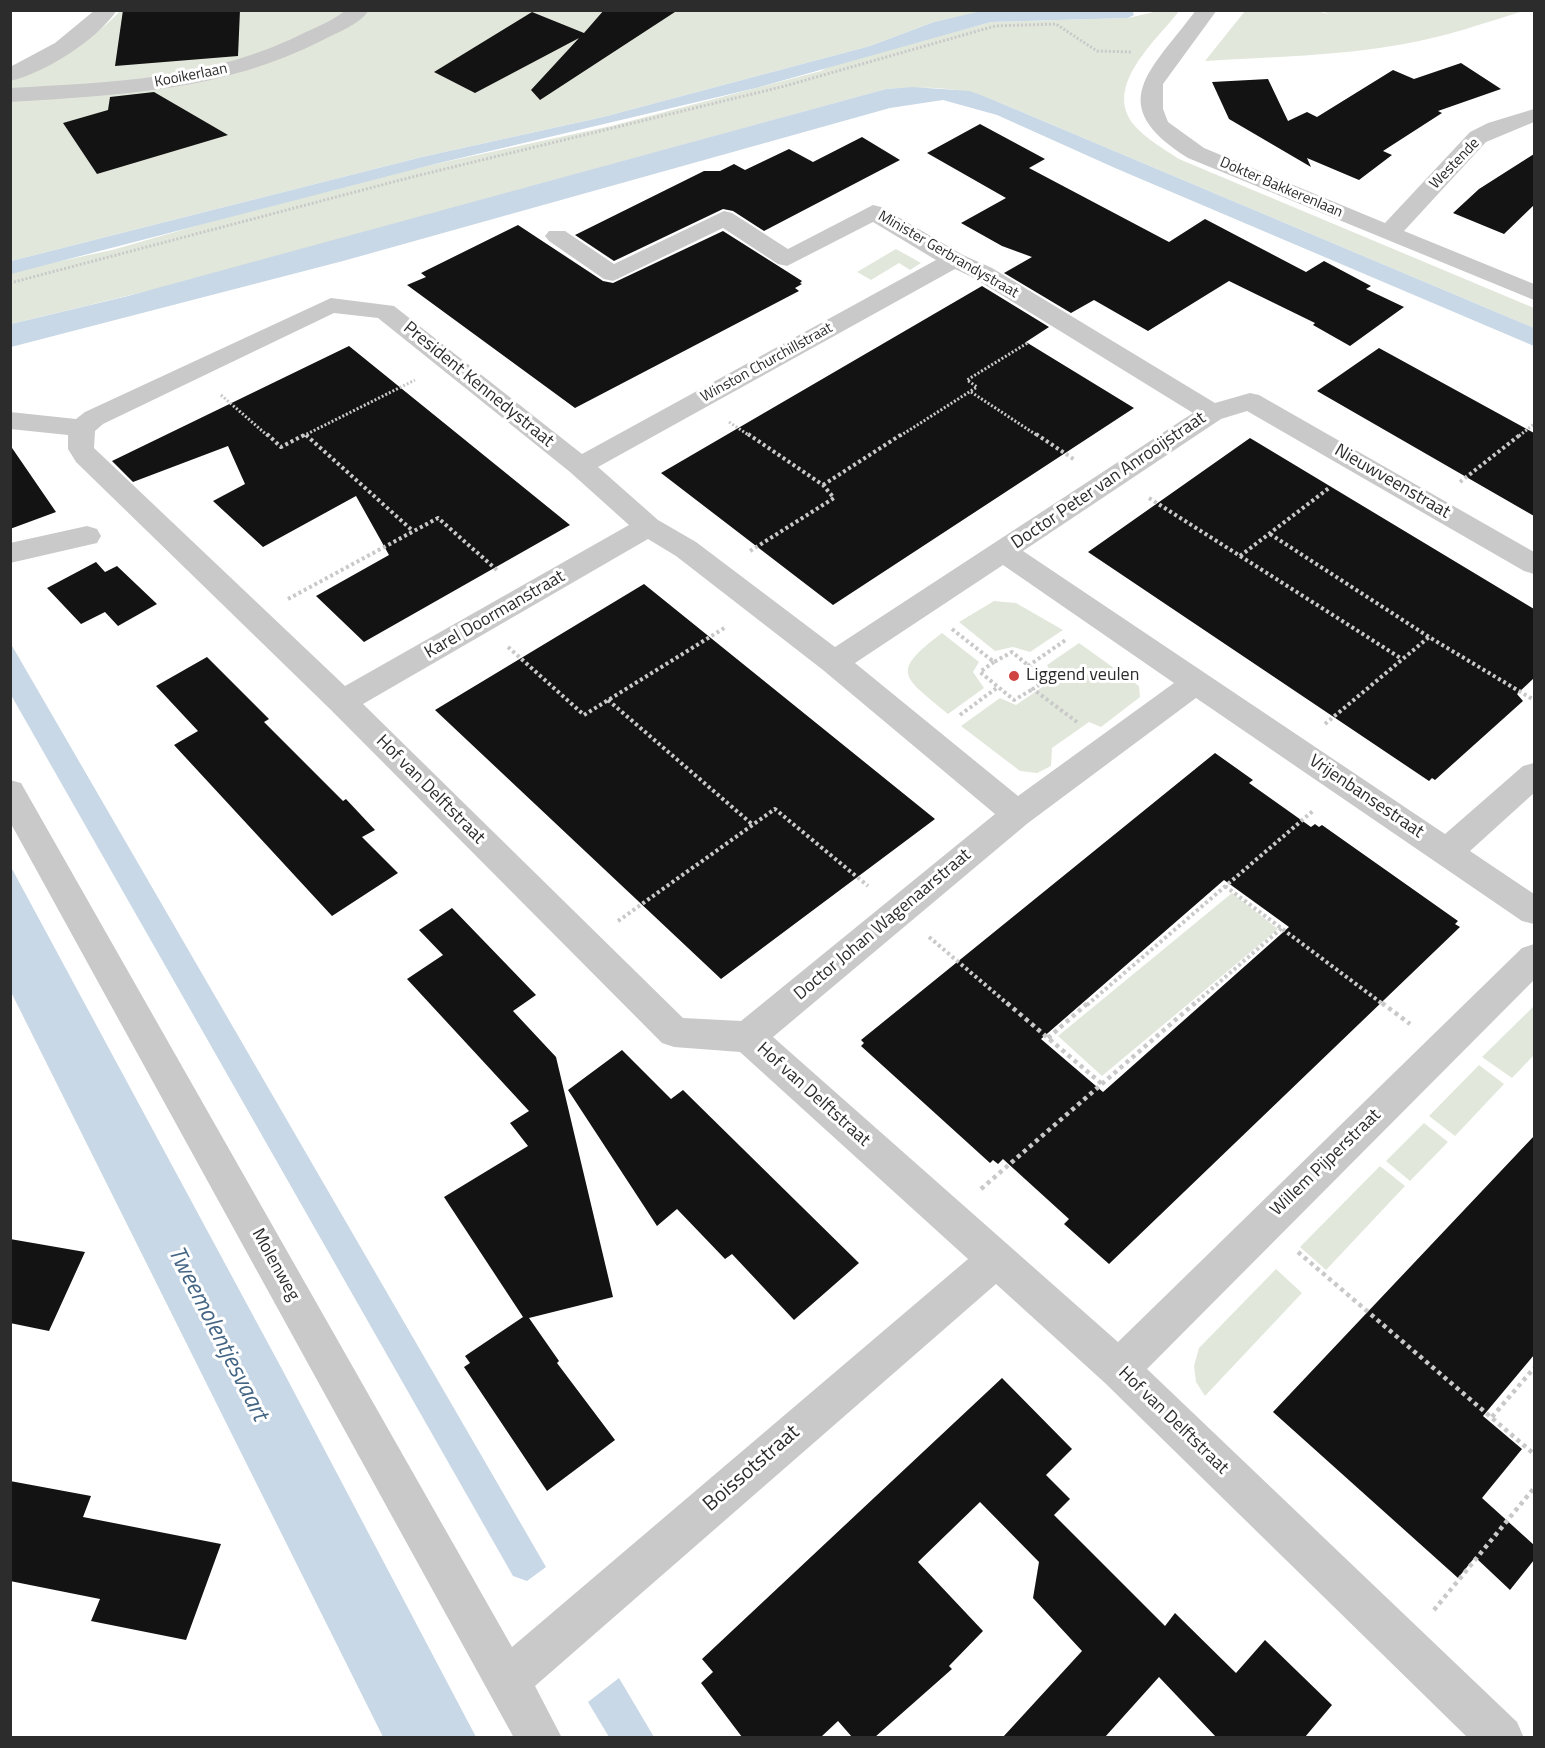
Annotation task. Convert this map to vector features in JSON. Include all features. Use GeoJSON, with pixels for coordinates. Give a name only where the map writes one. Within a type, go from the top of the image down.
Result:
{"type":"FeatureCollection","features":[{"type":"Feature","properties":{"kind":"street"},"geometry":{"type":"LineString","coordinates":[[10,75],[56,54],[93,27],[107,10]]}},
{"type":"Feature","properties":{"kind":"street","name":"Kooikerlaan"},"geometry":{"type":"LineString","coordinates":[[10,95],[112,89],[213,75],[283,52],[348,19],[359,10]]}},
{"type":"Feature","properties":{"kind":"street","name":"Dokter Bakkerenlaan"},"geometry":{"type":"LineString","coordinates":[[1207,10],[1152,84],[1149,98],[1152,116],[1162,132],[1196,153],[1534,293]]}},
{"type":"Feature","properties":{"kind":"street","name":"Westende"},"geometry":{"type":"LineString","coordinates":[[1389,233],[1478,137],[1534,115]]}},
{"type":"Feature","properties":{"kind":"street","name":"Minister Gerbrandystraat"},"geometry":{"type":"LineString","coordinates":[[557,236],[613,274],[724,218],[787,259],[873,212],[954,260],[983,273],[1212,413]]}},
{"type":"Feature","properties":{"kind":"street","name":"Winston Churchillstraat"},"geometry":{"type":"LineString","coordinates":[[580,466],[954,260]]}},
{"type":"Feature","properties":{"kind":"street","name":"President Kennedystraat"},"geometry":{"type":"LineString","coordinates":[[82,428],[94,418],[331,305],[385,311],[580,466],[648,527],[686,549],[834,662],[1017,814]]}},
{"type":"Feature","properties":{"kind":"street","name":"Doctor Peter van Anrooijstraat"},"geometry":{"type":"LineString","coordinates":[[834,662],[1212,413],[1250,401]]}},
{"type":"Feature","properties":{"kind":"street","name":"Nieuwveenstraat"},"geometry":{"type":"LineString","coordinates":[[1250,401],[1534,564]]}},
{"type":"Feature","properties":{"kind":"street"},"geometry":{"type":"LineString","coordinates":[[10,420],[82,428]]}},
{"type":"Feature","properties":{"kind":"street","name":"Hof van Delftstraat"},"geometry":{"type":"LineString","coordinates":[[82,428],[81,449],[86,456],[342,702],[674,1032],[748,1037],[1119,1369],[1501,1737]]}},
{"type":"Feature","properties":{"kind":"street","name":"Karel Doormanstraat"},"geometry":{"type":"LineString","coordinates":[[342,702],[648,527]]}},
{"type":"Feature","properties":{"kind":"street"},"geometry":{"type":"LineString","coordinates":[[10,553],[24,552],[87,536]]}},
{"type":"Feature","properties":{"kind":"street","name":"Vrijenbansestraat"},"geometry":{"type":"LineString","coordinates":[[1003,552],[1534,911]]}},
{"type":"Feature","properties":{"kind":"street","name":"Doctor Johan Wagenaarstraat"},"geometry":{"type":"LineString","coordinates":[[748,1037],[1017,814],[1196,683]]}},
{"type":"Feature","properties":{"kind":"street"},"geometry":{"type":"LineString","coordinates":[[1448,852],[1534,774]]}},
{"type":"Feature","properties":{"kind":"street","name":"Molenweg"},"geometry":{"type":"LineString","coordinates":[[10,792],[539,1737]]}},
{"type":"Feature","properties":{"kind":"street","name":"Willem Pijperstraat"},"geometry":{"type":"LineString","coordinates":[[1119,1369],[1534,958]]}},
{"type":"Feature","properties":{"kind":"street","name":"Boissotstraat"},"geometry":{"type":"LineString","coordinates":[[508,1680],[996,1258]]}},
{"type":"Feature","properties":{"kind":"path"},"geometry":{"type":"LineString","coordinates":[[10,283],[411,177],[774,89],[995,26],[1056,24],[1089,47]]}},
{"type":"Feature","properties":{"kind":"path"},"geometry":{"type":"LineString","coordinates":[[823,485],[977,387],[967,380],[1064,322]]}},
{"type":"Feature","properties":{"kind":"path"},"geometry":{"type":"LineString","coordinates":[[193,371],[281,447],[450,363]]}},
{"type":"Feature","properties":{"kind":"path"},"geometry":{"type":"LineString","coordinates":[[970,392],[1085,466]]}},
{"type":"Feature","properties":{"kind":"path"},"geometry":{"type":"LineString","coordinates":[[698,400],[823,485],[834,498],[716,572]]}},
{"type":"Feature","properties":{"kind":"path"},"geometry":{"type":"LineString","coordinates":[[1431,504],[1534,424]]}},
{"type":"Feature","properties":{"kind":"path"},"geometry":{"type":"LineString","coordinates":[[306,435],[413,531]]}},
{"type":"Feature","properties":{"kind":"path"},"geometry":{"type":"LineString","coordinates":[[1240,556],[1360,464]]}},
{"type":"Feature","properties":{"kind":"path"},"geometry":{"type":"LineString","coordinates":[[1116,477],[1402,659]]}},
{"type":"Feature","properties":{"kind":"path"},"geometry":{"type":"LineString","coordinates":[[254,618],[438,518],[526,597]]}},
{"type":"Feature","properties":{"kind":"path"},"geometry":{"type":"LineString","coordinates":[[1270,534],[1429,637],[1534,700]]}},
{"type":"Feature","properties":{"kind":"path"},"geometry":{"type":"LineString","coordinates":[[481,623],[584,715],[761,606]]}},
{"type":"Feature","properties":{"kind":"path"},"geometry":{"type":"LineString","coordinates":[[946,624],[994,662]]}},
{"type":"Feature","properties":{"kind":"path"},"geometry":{"type":"LineString","coordinates":[[1294,749],[1429,637]]}},
{"type":"Feature","properties":{"kind":"path"},"geometry":{"type":"LineString","coordinates":[[1012,652],[1046,680],[1014,700],[980,672],[994,662],[1012,652]]}},
{"type":"Feature","properties":{"kind":"path"},"geometry":{"type":"LineString","coordinates":[[928,738],[998,687]]}},
{"type":"Feature","properties":{"kind":"path"},"geometry":{"type":"LineString","coordinates":[[1033,689],[1084,727]]}},
{"type":"Feature","properties":{"kind":"path"},"geometry":{"type":"LineString","coordinates":[[608,700],[753,825]]}},
{"type":"Feature","properties":{"kind":"path"},"geometry":{"type":"LineString","coordinates":[[1048,1038],[1345,783]]}},
{"type":"Feature","properties":{"kind":"path"},"geometry":{"type":"LineString","coordinates":[[585,944],[775,809],[1102,1084]]}},
{"type":"Feature","properties":{"kind":"path"},"geometry":{"type":"LineString","coordinates":[[1225,886],[1443,1048]]}},
{"type":"Feature","properties":{"kind":"path"},"geometry":{"type":"LineString","coordinates":[[948,1217],[1282,928]]}},
{"type":"Feature","properties":{"kind":"path"},"geometry":{"type":"LineString","coordinates":[[1264,1223],[1534,1454]]}},
{"type":"Feature","properties":{"kind":"path"},"geometry":{"type":"LineString","coordinates":[[1492,1417],[1534,1368]]}},
{"type":"Feature","properties":{"kind":"path"},"geometry":{"type":"LineString","coordinates":[[1405,1645],[1534,1488]]}},
{"type":"Feature","properties":{"kind":"shaded area"},"geometry":{"type":"Polygon","coordinates":[[[1180,10],[1147,49],[1128,79],[1124,95],[1126,110],[1134,125],[1144,135],[1179,159],[1534,308],[1534,328],[991,99],[965,92],[926,88],[886,89],[164,287],[11,324],[10,272],[112,250],[276,203],[431,165],[611,126],[821,71],[830,66],[991,22],[1128,18],[1158,11],[1180,10]]]}},
{"type":"Feature","properties":{"kind":"shaded area"},"geometry":{"type":"Polygon","coordinates":[[[120,11],[986,11],[934,22],[870,46],[603,117],[422,157],[11,261],[11,78],[83,42],[120,11]]]}},
{"type":"Feature","properties":{"kind":"shaded area"},"geometry":{"type":"Polygon","coordinates":[[[1245,11],[1316,11],[1329,14],[1322,11],[1524,11],[1434,38],[1379,48],[1305,56],[1205,61],[1245,11]]]}},
{"type":"Feature","properties":{"kind":"shaded area"},"geometry":{"type":"Polygon","coordinates":[[[896,249],[921,263],[910,270],[899,263],[871,280],[857,272],[896,249]]]}},
{"type":"Feature","properties":{"kind":"shaded area"},"geometry":{"type":"Polygon","coordinates":[[[994,601],[1016,603],[1063,630],[1030,652],[1013,647],[995,651],[959,622],[994,601]]]}},
{"type":"Feature","properties":{"kind":"shaded area"},"geometry":{"type":"Polygon","coordinates":[[[942,633],[979,662],[973,672],[984,688],[948,714],[912,682],[908,674],[914,657],[942,633]]]}},
{"type":"Feature","properties":{"kind":"shaded area"},"geometry":{"type":"Polygon","coordinates":[[[1079,643],[1139,686],[1140,697],[1101,727],[1089,722],[1052,748],[1051,766],[1037,773],[1020,771],[961,726],[1000,698],[1016,705],[1054,679],[1047,665],[1079,643]]]}},
{"type":"Feature","properties":{"kind":"shaded area"},"geometry":{"type":"Polygon","coordinates":[[[1232,893],[1278,929],[1102,1076],[1058,1036],[1232,893]]]}},
{"type":"Feature","properties":{"kind":"shaded area"},"geometry":{"type":"Polygon","coordinates":[[[1534,1006],[1534,1055],[1512,1078],[1482,1057],[1534,1006]]]}},
{"type":"Feature","properties":{"kind":"shaded area"},"geometry":{"type":"Polygon","coordinates":[[[1479,1065],[1504,1084],[1455,1136],[1429,1116],[1479,1065]]]}},
{"type":"Feature","properties":{"kind":"shaded area"},"geometry":{"type":"Polygon","coordinates":[[[1424,1123],[1448,1142],[1410,1181],[1386,1161],[1424,1123]]]}},
{"type":"Feature","properties":{"kind":"shaded area"},"geometry":{"type":"Polygon","coordinates":[[[1380,1166],[1405,1186],[1326,1270],[1300,1247],[1380,1166]]]}},
{"type":"Feature","properties":{"kind":"shaded area"},"geometry":{"type":"Polygon","coordinates":[[[1276,1269],[1302,1293],[1205,1396],[1196,1382],[1194,1366],[1199,1348],[1276,1269]]]}},
{"type":"Feature","properties":{"kind":"water"},"geometry":{"type":"Polygon","coordinates":[[[986,10],[1132,10],[1134,15],[1128,18],[991,22],[756,88],[431,165],[11,274],[11,261],[422,157],[603,117],[870,46],[934,22],[986,10]]]}},
{"type":"Feature","properties":{"kind":"water"},"geometry":{"type":"Polygon","coordinates":[[[913,87],[970,91],[991,99],[1534,328],[1534,346],[1115,168],[997,115],[943,100],[890,108],[343,261],[11,347],[11,324],[128,296],[886,89],[913,87]]]}},
{"type":"Feature","properties":{"kind":"water"},"geometry":{"type":"Polygon","coordinates":[[[11,644],[546,1567],[527,1581],[513,1576],[11,695],[11,644]]]}},
{"type":"Feature","properties":{"kind":"water","name":"Tweemolentjesvaart"},"geometry":{"type":"Polygon","coordinates":[[[11,867],[283,1371],[476,1737],[383,1737],[11,992],[11,867]]]}},
{"type":"Feature","properties":{"kind":"water"},"geometry":{"type":"Polygon","coordinates":[[[619,1678],[654,1737],[609,1737],[588,1702],[619,1678]]]}},
{"type":"Feature","properties":{"kind":"building"},"geometry":{"type":"Polygon","coordinates":[[[123,10],[240,10],[238,56],[115,66],[123,10]]]}},
{"type":"Feature","properties":{"kind":"building"},"geometry":{"type":"Polygon","coordinates":[[[604,10],[678,10],[540,100],[531,90],[579,38],[475,93],[434,72],[532,12],[584,33],[604,10]]]}},
{"type":"Feature","properties":{"kind":"building"},"geometry":{"type":"Polygon","coordinates":[[[1461,63],[1501,89],[1438,111],[1442,113],[1383,151],[1392,155],[1359,180],[1307,158],[1311,167],[1229,119],[1212,82],[1268,79],[1288,121],[1307,112],[1317,117],[1393,70],[1414,79],[1461,63]]]}},
{"type":"Feature","properties":{"kind":"building"},"geometry":{"type":"Polygon","coordinates":[[[154,92],[228,135],[97,174],[63,123],[108,110],[110,97],[154,92]]]}},
{"type":"Feature","properties":{"kind":"building"},"geometry":{"type":"Polygon","coordinates":[[[980,124],[1045,159],[1029,168],[1169,242],[1205,219],[1306,272],[1324,261],[1371,286],[1366,289],[1404,307],[1350,346],[1313,325],[1315,323],[1229,281],[1148,331],[1094,300],[1071,313],[1004,273],[1032,257],[1002,246],[961,223],[1006,198],[927,153],[980,124]]]}},
{"type":"Feature","properties":{"kind":"building"},"geometry":{"type":"Polygon","coordinates":[[[862,137],[900,160],[764,231],[733,211],[723,209],[614,261],[575,235],[704,171],[720,171],[734,164],[745,170],[789,149],[813,162],[862,137]]]}},
{"type":"Feature","properties":{"kind":"building"},"geometry":{"type":"Polygon","coordinates":[[[1534,154],[1534,205],[1504,234],[1453,213],[1479,189],[1534,154]]]}},
{"type":"Feature","properties":{"kind":"building"},"geometry":{"type":"Polygon","coordinates":[[[518,225],[603,281],[613,283],[723,231],[802,281],[800,283],[802,284],[795,288],[799,291],[575,408],[407,285],[426,277],[421,273],[518,225]]]}},
{"type":"Feature","properties":{"kind":"building"},"geometry":{"type":"Polygon","coordinates":[[[982,286],[1049,327],[1026,342],[1134,408],[833,605],[661,473],[982,286]]]}},
{"type":"Feature","properties":{"kind":"building"},"geometry":{"type":"Polygon","coordinates":[[[349,346],[570,525],[364,642],[316,596],[389,555],[356,496],[263,547],[213,501],[245,484],[228,446],[133,482],[112,461],[349,346]]]}},
{"type":"Feature","properties":{"kind":"building"},"geometry":{"type":"Polygon","coordinates":[[[1379,348],[1534,433],[1534,516],[1317,391],[1379,348]]]}},
{"type":"Feature","properties":{"kind":"building"},"geometry":{"type":"Polygon","coordinates":[[[1250,438],[1534,609],[1534,678],[1517,694],[1523,701],[1435,780],[1432,778],[1429,781],[1088,552],[1250,438]]]}},
{"type":"Feature","properties":{"kind":"building"},"geometry":{"type":"Polygon","coordinates":[[[10,445],[56,512],[10,529],[10,445]]]}},
{"type":"Feature","properties":{"kind":"building"},"geometry":{"type":"Polygon","coordinates":[[[96,562],[105,572],[117,566],[157,604],[118,626],[105,612],[81,624],[47,588],[96,562]]]}},
{"type":"Feature","properties":{"kind":"building"},"geometry":{"type":"Polygon","coordinates":[[[644,584],[935,819],[721,979],[435,710],[644,584]]]}},
{"type":"Feature","properties":{"kind":"building"},"geometry":{"type":"Polygon","coordinates":[[[207,657],[269,719],[264,722],[343,801],[346,799],[375,830],[362,837],[398,873],[332,916],[174,745],[198,731],[156,686],[207,657]]]}},
{"type":"Feature","properties":{"kind":"building"},"geometry":{"type":"Polygon","coordinates":[[[1215,753],[1253,780],[1249,783],[1311,827],[1315,824],[1319,827],[1322,825],[1458,921],[1455,924],[1460,927],[1109,1264],[1064,1224],[1069,1219],[1003,1159],[998,1164],[993,1160],[990,1163],[861,1046],[864,1043],[861,1040],[1215,753]],[[1224,880],[1041,1039],[1103,1092],[1289,927],[1224,880]]]}},
{"type":"Feature","properties":{"kind":"building"},"geometry":{"type":"Polygon","coordinates":[[[452,908],[536,995],[513,1011],[556,1057],[613,1297],[529,1318],[559,1361],[557,1363],[615,1440],[547,1491],[464,1367],[470,1363],[465,1356],[523,1317],[444,1197],[528,1146],[510,1123],[529,1111],[407,979],[443,955],[419,930],[452,908]]]}},
{"type":"Feature","properties":{"kind":"building"},"geometry":{"type":"Polygon","coordinates":[[[622,1050],[671,1099],[683,1090],[859,1263],[794,1320],[732,1254],[725,1259],[677,1209],[657,1226],[568,1090],[622,1050]]]}},
{"type":"Feature","properties":{"kind":"building"},"geometry":{"type":"Polygon","coordinates":[[[1534,1136],[1534,1355],[1483,1416],[1522,1449],[1482,1498],[1534,1545],[1534,1560],[1510,1590],[1475,1557],[1458,1578],[1273,1412],[1534,1136]]]}},
{"type":"Feature","properties":{"kind":"building"},"geometry":{"type":"Polygon","coordinates":[[[10,1239],[85,1252],[49,1331],[10,1323],[10,1239]]]}},
{"type":"Feature","properties":{"kind":"building"},"geometry":{"type":"Polygon","coordinates":[[[1002,1378],[1072,1449],[1046,1475],[1070,1499],[1054,1515],[1165,1626],[1175,1613],[1236,1673],[1265,1640],[1332,1705],[1305,1737],[1216,1737],[1159,1677],[1105,1737],[1003,1737],[1082,1651],[1033,1598],[1039,1562],[980,1502],[918,1562],[983,1631],[949,1666],[952,1669],[875,1737],[852,1737],[838,1721],[821,1737],[742,1737],[701,1683],[713,1672],[702,1659],[1002,1378]]]}},
{"type":"Feature","properties":{"kind":"building"},"geometry":{"type":"Polygon","coordinates":[[[10,1481],[91,1496],[83,1517],[221,1544],[186,1640],[91,1621],[100,1599],[10,1581],[10,1481]]]}},
{"type":"Feature","properties":{"kind":"place","name":"Liggend veulen"},"geometry":{"type":"Point","coordinates":[1014,676]}}]}
